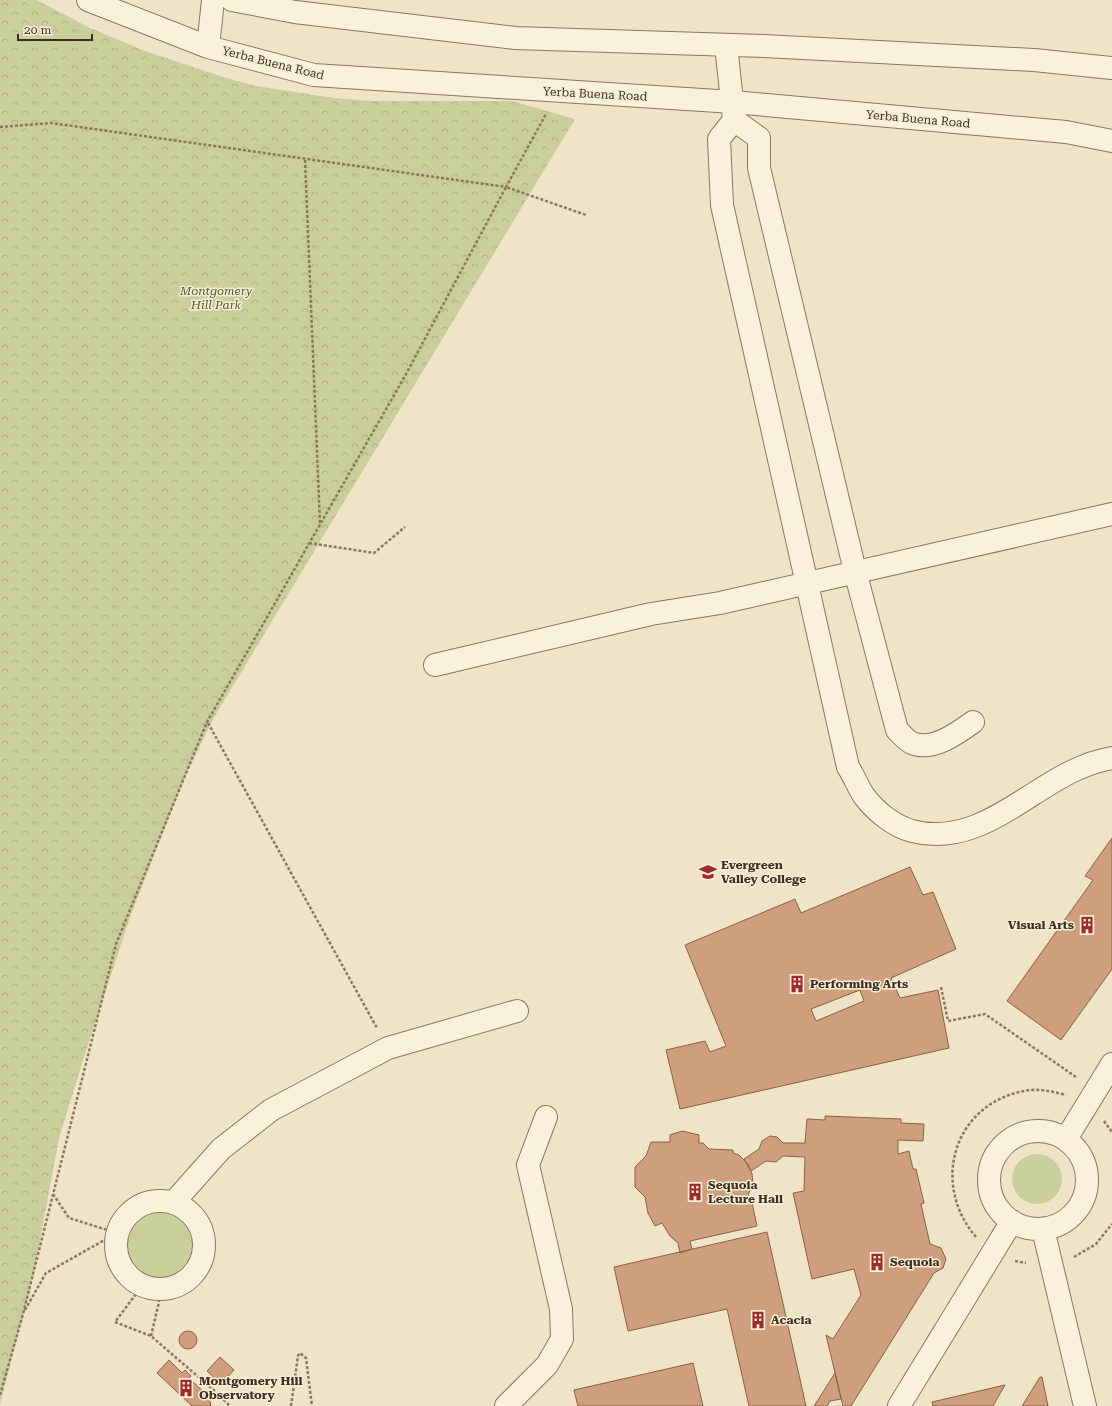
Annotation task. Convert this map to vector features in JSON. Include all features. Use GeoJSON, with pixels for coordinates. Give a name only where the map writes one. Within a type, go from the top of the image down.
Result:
{"type":"FeatureCollection","features":[{"type":"Feature","properties":{"kind":"street","name":"Yerba Buena Road"},"geometry":{"type":"LineString","coordinates":[[88,0],[208,47],[314,75],[733,111],[1066,132],[1112,141]]}},
{"type":"Feature","properties":{"kind":"street"},"geometry":{"type":"LineString","coordinates":[[208,47],[213,0]]}},
{"type":"Feature","properties":{"kind":"street"},"geometry":{"type":"LineString","coordinates":[[232,0],[295,12],[515,38],[726,45],[1034,60],[1112,68]]}},
{"type":"Feature","properties":{"kind":"street"},"geometry":{"type":"LineString","coordinates":[[726,45],[733,111],[719,139],[722,205],[808,582],[848,767],[864,796],[882,816],[903,829],[926,834],[942,834],[968,830],[987,822],[1067,773],[1095,760],[1112,758]]}},
{"type":"Feature","properties":{"kind":"street"},"geometry":{"type":"LineString","coordinates":[[733,111],[759,138],[758,168],[855,571],[897,730],[912,743],[928,744],[949,739],[973,722]]}},
{"type":"Feature","properties":{"kind":"street"},"geometry":{"type":"LineString","coordinates":[[435,665],[651,614],[720,603],[855,571],[1112,514]]}},
{"type":"Feature","properties":{"kind":"street"},"geometry":{"type":"LineString","coordinates":[[173,1203],[221,1149],[271,1110],[388,1048],[517,1011]]}},
{"type":"Feature","properties":{"kind":"street"},"geometry":{"type":"LineString","coordinates":[[1066,1139],[1112,1064]]}},
{"type":"Feature","properties":{"kind":"street"},"geometry":{"type":"LineString","coordinates":[[506,1406],[546,1365],[562,1339],[561,1309],[528,1165],[546,1117]]}},
{"type":"Feature","properties":{"kind":"street"},"geometry":{"type":"LineString","coordinates":[[1037,1130],[1052,1132],[1066,1139],[1079,1151],[1086,1167],[1088,1184],[1084,1200],[1074,1215],[1060,1225],[1043,1229],[1027,1228],[1012,1221],[1000,1211],[992,1197],[989,1182],[990,1166],[997,1152],[1008,1141],[1021,1133],[1037,1130]]}},
{"type":"Feature","properties":{"kind":"street"},"geometry":{"type":"LineString","coordinates":[[159,1201],[173,1203],[187,1211],[198,1222],[204,1237],[204,1253],[198,1268],[188,1280],[174,1288],[150,1288],[129,1278],[120,1264],[115,1249],[117,1233],[123,1220],[133,1210],[145,1203],[159,1201]]}},
{"type":"Feature","properties":{"kind":"street"},"geometry":{"type":"LineString","coordinates":[[899,1406],[1012,1221]]}},
{"type":"Feature","properties":{"kind":"street"},"geometry":{"type":"LineString","coordinates":[[1043,1229],[1085,1406]]}},
{"type":"Feature","properties":{"kind":"path"},"geometry":{"type":"LineString","coordinates":[[0,1395],[23,1314],[116,944],[207,722],[405,376],[548,110]]}},
{"type":"Feature","properties":{"kind":"path"},"geometry":{"type":"LineString","coordinates":[[0,127],[51,123],[305,160],[506,187],[586,215]]}},
{"type":"Feature","properties":{"kind":"path"},"geometry":{"type":"LineString","coordinates":[[305,160],[320,524]]}},
{"type":"Feature","properties":{"kind":"path"},"geometry":{"type":"LineString","coordinates":[[309,543],[374,553],[405,527]]}},
{"type":"Feature","properties":{"kind":"path"},"geometry":{"type":"LineString","coordinates":[[207,722],[388,1048]]}},
{"type":"Feature","properties":{"kind":"path"},"geometry":{"type":"LineString","coordinates":[[941,987],[948,1022],[984,1014],[1077,1078],[1074,1084]]}},
{"type":"Feature","properties":{"kind":"path"},"geometry":{"type":"LineString","coordinates":[[1070,1089],[1067,1095],[1049,1091],[1031,1090],[1013,1094],[996,1101],[981,1111],[969,1124],[959,1140],[953,1157],[951,1175],[953,1193],[958,1211],[967,1227],[979,1241],[993,1252],[1010,1260],[1028,1264],[1064,1261],[1080,1254],[1096,1244],[1112,1224]]}},
{"type":"Feature","properties":{"kind":"path"},"geometry":{"type":"LineString","coordinates":[[53,1194],[69,1218],[117,1233]]}},
{"type":"Feature","properties":{"kind":"path"},"geometry":{"type":"LineString","coordinates":[[23,1314],[46,1273],[117,1233]]}},
{"type":"Feature","properties":{"kind":"path"},"geometry":{"type":"LineString","coordinates":[[151,1336],[159,1302],[150,1288],[115,1322],[151,1336],[217,1392],[230,1406]]}},
{"type":"Feature","properties":{"kind":"path"},"geometry":{"type":"LineString","coordinates":[[291,1406],[298,1356],[300,1353],[306,1358],[312,1406]]}},
{"type":"Feature","properties":{"kind":"green space","name":"Montgomery Hill Park"},"geometry":{"type":"Polygon","coordinates":[[[0,0],[37,0],[88,27],[145,51],[223,77],[256,86],[334,98],[372,101],[512,101],[575,119],[213,719],[185,777],[129,920],[59,1138],[33,1278],[0,1404],[0,0]]]}},
{"type":"Feature","properties":{"kind":"green space"},"geometry":{"type":"Polygon","coordinates":[[[1032,1154],[1042,1154],[1055,1161],[1062,1174],[1062,1184],[1055,1197],[1042,1204],[1032,1204],[1023,1200],[1016,1193],[1012,1184],[1012,1174],[1016,1165],[1023,1158],[1032,1154]]]}},
{"type":"Feature","properties":{"kind":"green space"},"geometry":{"type":"Polygon","coordinates":[[[154,1213],[166,1213],[178,1218],[188,1228],[193,1240],[191,1259],[178,1274],[166,1279],[154,1279],[142,1274],[132,1264],[127,1252],[127,1240],[132,1228],[142,1218],[154,1213]]]}},
{"type":"Feature","properties":{"kind":"building","name":"Visual Arts"},"geometry":{"type":"Polygon","coordinates":[[[1112,838],[1112,969],[1061,1040],[1007,1001],[1093,880],[1085,876],[1112,838]]]}},
{"type":"Feature","properties":{"kind":"building","name":"Performing Arts"},"geometry":{"type":"Polygon","coordinates":[[[910,867],[923,895],[933,892],[956,949],[891,978],[900,998],[938,990],[949,1048],[680,1109],[666,1050],[705,1041],[710,1052],[726,1046],[685,945],[795,899],[801,913],[910,867]],[[860,990],[811,1009],[816,1021],[864,1001],[860,990]]]}},
{"type":"Feature","properties":{"kind":"building","name":"Sequoia"},"geometry":{"type":"Polygon","coordinates":[[[825,1116],[901,1119],[901,1123],[924,1124],[923,1141],[898,1140],[898,1154],[909,1151],[913,1169],[916,1169],[924,1203],[921,1204],[930,1244],[941,1248],[946,1259],[943,1268],[934,1273],[851,1406],[843,1406],[826,1335],[833,1339],[861,1295],[854,1269],[812,1279],[793,1193],[804,1191],[805,1157],[783,1156],[776,1162],[766,1161],[751,1171],[744,1159],[759,1149],[762,1141],[770,1136],[777,1137],[783,1143],[805,1143],[807,1119],[825,1120],[825,1116]]]}},
{"type":"Feature","properties":{"kind":"building","name":"Sequoia Lecture Hall"},"geometry":{"type":"Polygon","coordinates":[[[682,1131],[699,1135],[699,1143],[703,1143],[709,1149],[733,1150],[733,1153],[739,1155],[748,1164],[752,1174],[753,1183],[748,1195],[751,1198],[757,1226],[690,1241],[692,1249],[680,1253],[678,1243],[670,1236],[662,1223],[655,1226],[648,1213],[645,1197],[635,1187],[635,1167],[646,1156],[651,1142],[670,1142],[670,1135],[682,1131]]]}},
{"type":"Feature","properties":{"kind":"building","name":"Acacia"},"geometry":{"type":"Polygon","coordinates":[[[767,1232],[806,1406],[749,1406],[727,1309],[628,1331],[614,1267],[767,1232]]]}},
{"type":"Feature","properties":{"kind":"building","name":"Montgomery Hill Observatory"},"geometry":{"type":"Polygon","coordinates":[[[184,1331],[192,1331],[197,1336],[195,1347],[192,1349],[184,1349],[179,1344],[179,1336],[184,1331]]]}},
{"type":"Feature","properties":{"kind":"building"},"geometry":{"type":"Polygon","coordinates":[[[220,1357],[234,1370],[221,1384],[207,1371],[220,1357]]]}},
{"type":"Feature","properties":{"kind":"building","name":"Montgomery Hill Observatory"},"geometry":{"type":"Polygon","coordinates":[[[169,1360],[182,1373],[185,1370],[191,1376],[189,1378],[209,1397],[211,1406],[192,1406],[157,1373],[169,1360]]]}},
{"type":"Feature","properties":{"kind":"building"},"geometry":{"type":"Polygon","coordinates":[[[693,1363],[703,1406],[578,1406],[574,1390],[693,1363]]]}},
{"type":"Feature","properties":{"kind":"building"},"geometry":{"type":"Polygon","coordinates":[[[835,1373],[841,1399],[830,1401],[827,1406],[814,1406],[835,1373]]]}},
{"type":"Feature","properties":{"kind":"building"},"geometry":{"type":"Polygon","coordinates":[[[1040,1377],[1042,1377],[1048,1406],[1022,1406],[1040,1377]]]}},
{"type":"Feature","properties":{"kind":"building"},"geometry":{"type":"Polygon","coordinates":[[[1005,1385],[993,1406],[933,1406],[932,1402],[1005,1385]]]}},
{"type":"Feature","properties":{"kind":"place","name":"Evergreen Valley College"},"geometry":{"type":"Point","coordinates":[708,872]}},
{"type":"Feature","properties":{"kind":"place","name":"Visual Arts"},"geometry":{"type":"Point","coordinates":[1087,925]}},
{"type":"Feature","properties":{"kind":"place","name":"Performing Arts"},"geometry":{"type":"Point","coordinates":[797,984]}},
{"type":"Feature","properties":{"kind":"place","name":"Sequoia Lecture Hall"},"geometry":{"type":"Point","coordinates":[695,1192]}},
{"type":"Feature","properties":{"kind":"place","name":"Sequoia"},"geometry":{"type":"Point","coordinates":[877,1262]}},
{"type":"Feature","properties":{"kind":"place","name":"Acacia"},"geometry":{"type":"Point","coordinates":[758,1320]}},
{"type":"Feature","properties":{"kind":"place","name":"Montgomery Hill Observatory"},"geometry":{"type":"Point","coordinates":[186,1388]}}]}
